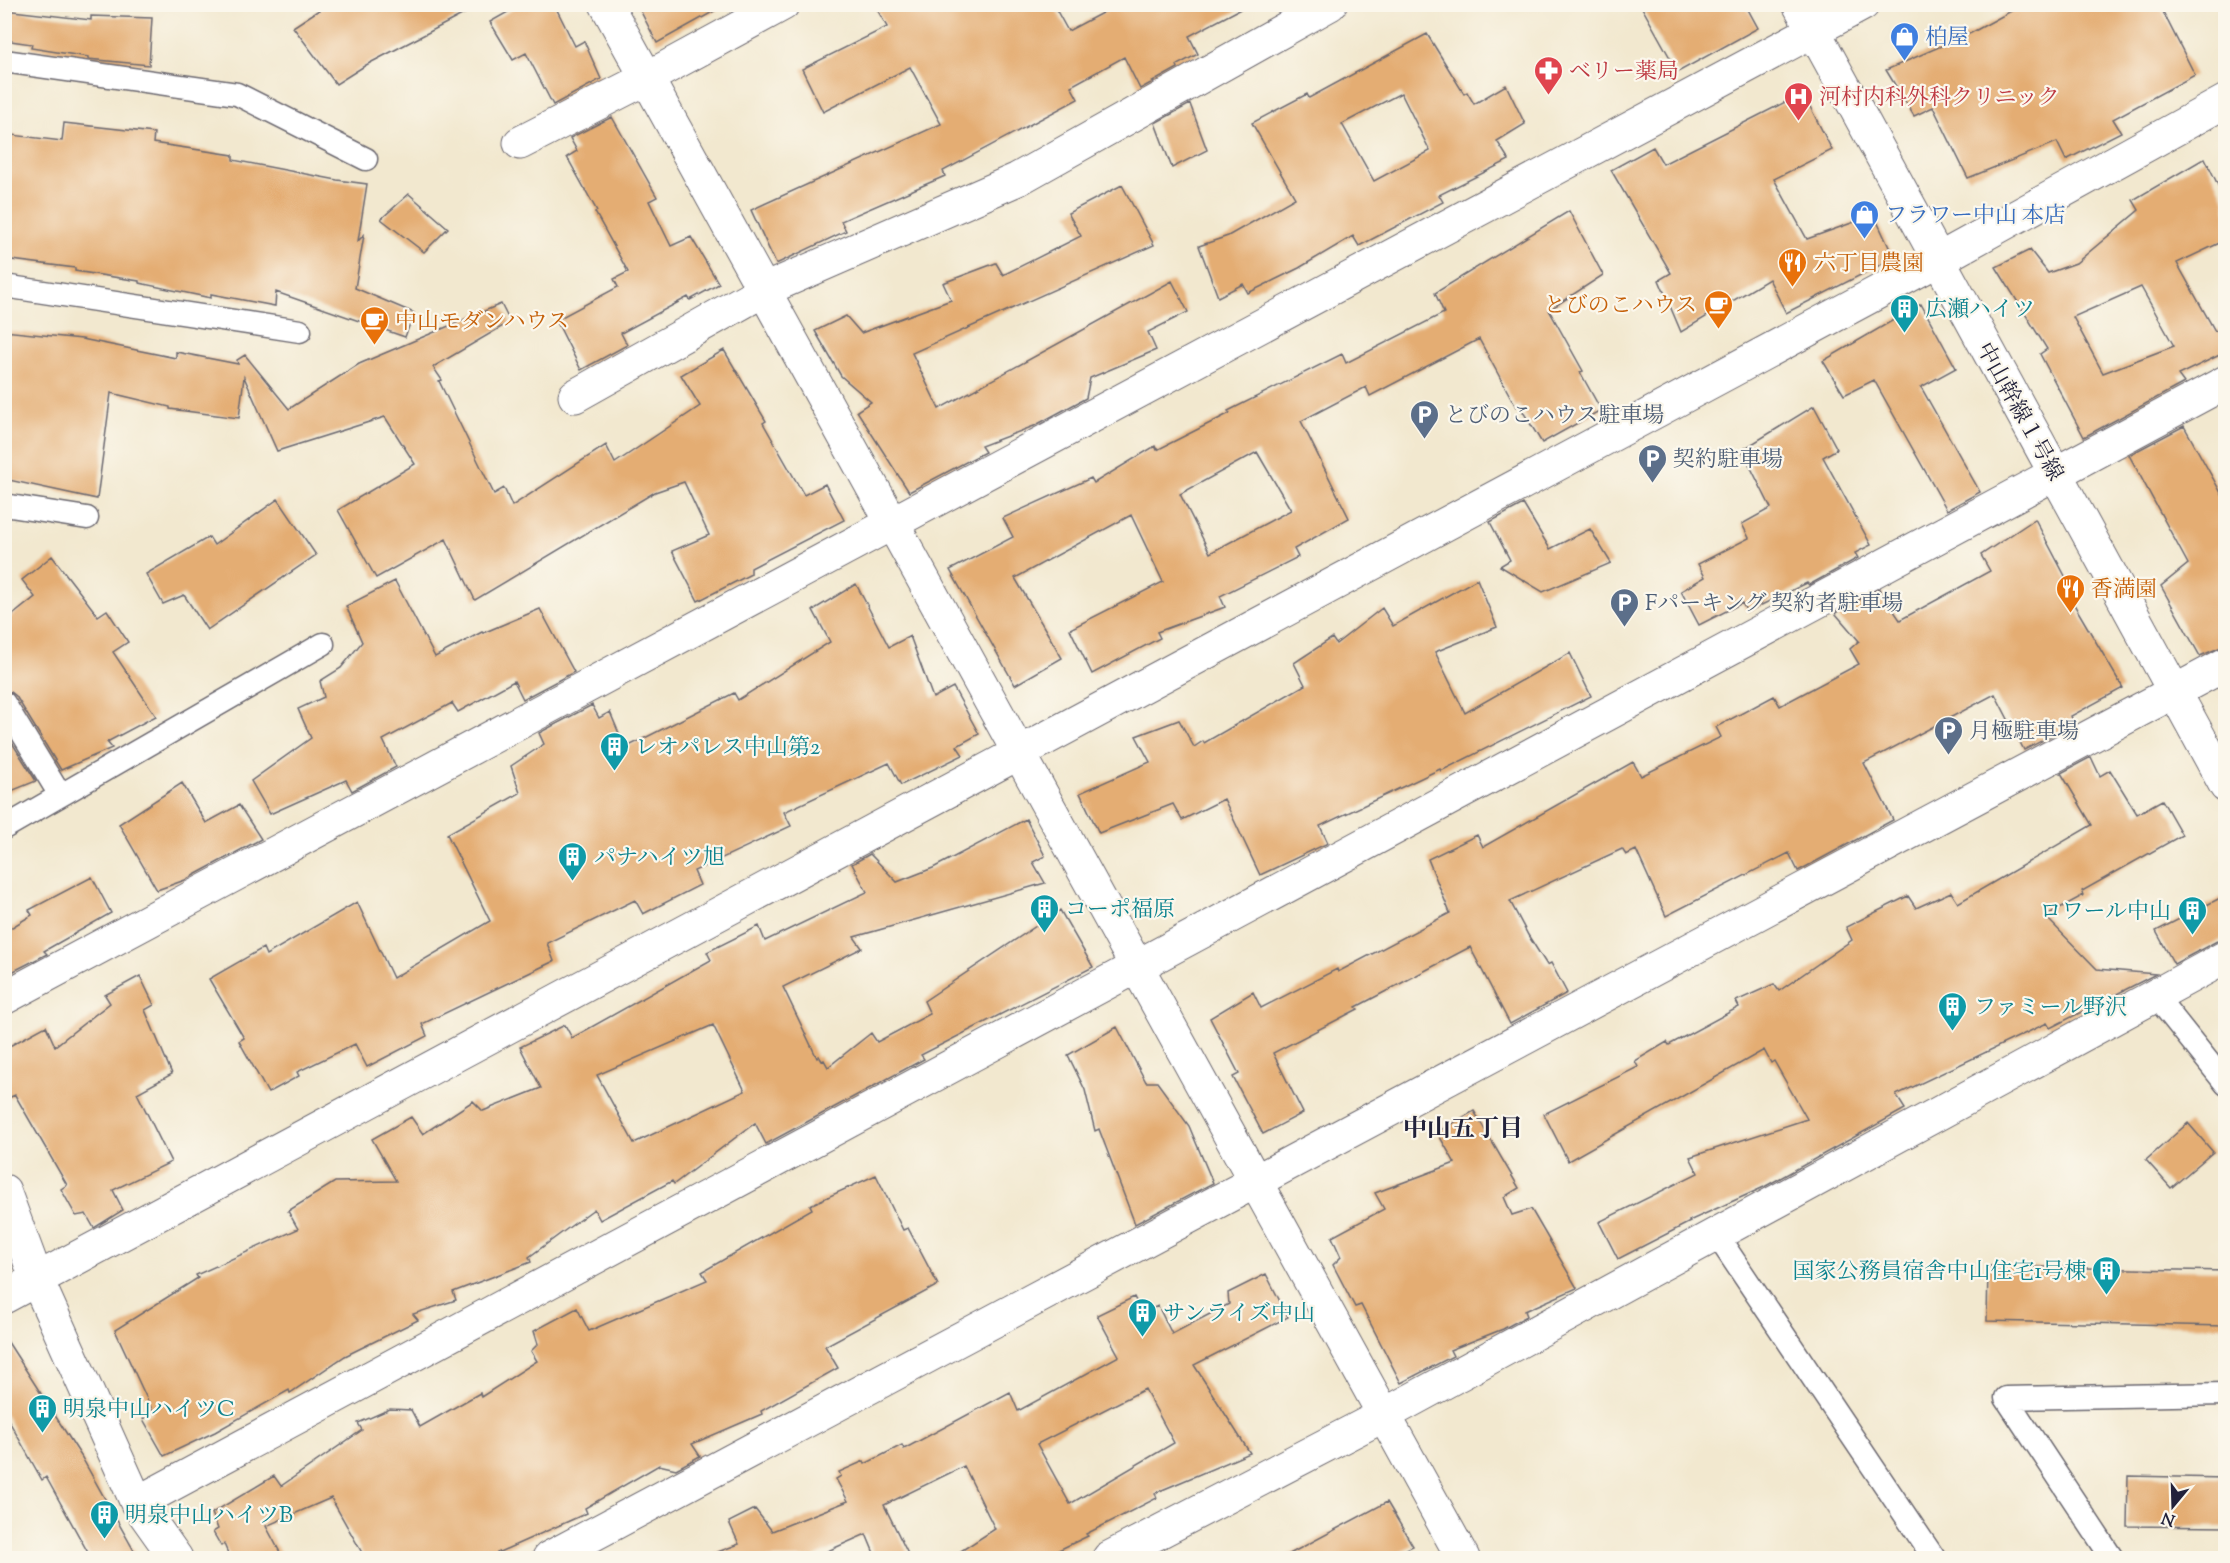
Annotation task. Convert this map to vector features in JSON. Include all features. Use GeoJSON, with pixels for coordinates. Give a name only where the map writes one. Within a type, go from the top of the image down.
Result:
{"type":"FeatureCollection","features":[{"type":"Feature","properties":{"kind":"street"},"geometry":{"type":"LineString","coordinates":[[606,4],[1463,1558]]}},
{"type":"Feature","properties":{"kind":"street"},"geometry":{"type":"LineString","coordinates":[[520,143],[647,78],[783,4]]}},
{"type":"Feature","properties":{"kind":"street"},"geometry":{"type":"LineString","coordinates":[[575,396],[764,290],[1018,179],[1330,4]]}},
{"type":"Feature","properties":{"kind":"street"},"geometry":{"type":"LineString","coordinates":[[4,998],[892,524],[1806,18],[1863,4]]}},
{"type":"Feature","properties":{"kind":"street","name":"中山幹線１号線"},"geometry":{"type":"LineString","coordinates":[[1806,18],[2226,786]]}},
{"type":"Feature","properties":{"kind":"street"},"geometry":{"type":"LineString","coordinates":[[4,1297],[1938,260],[2226,101]]}},
{"type":"Feature","properties":{"kind":"street"},"geometry":{"type":"LineString","coordinates":[[138,1503],[2226,382]]}},
{"type":"Feature","properties":{"kind":"street"},"geometry":{"type":"LineString","coordinates":[[549,1558],[2226,664]]}},
{"type":"Feature","properties":{"kind":"street"},"geometry":{"type":"LineString","coordinates":[[1109,1558],[1384,1415],[2226,957]]}},
{"type":"Feature","properties":{"kind":"street"},"geometry":{"type":"LineString","coordinates":[[4,1191],[37,1280],[138,1503],[176,1558]]}},
{"type":"Feature","properties":{"kind":"lane"},"geometry":{"type":"LineString","coordinates":[[4,61],[237,94],[366,159]]}},
{"type":"Feature","properties":{"kind":"lane"},"geometry":{"type":"LineString","coordinates":[[4,286],[300,332]]}},
{"type":"Feature","properties":{"kind":"lane"},"geometry":{"type":"LineString","coordinates":[[4,505],[87,518]]}},
{"type":"Feature","properties":{"kind":"lane"},"geometry":{"type":"LineString","coordinates":[[4,828],[323,644]]}},
{"type":"Feature","properties":{"kind":"lane"},"geometry":{"type":"LineString","coordinates":[[4,703],[60,795]]}},
{"type":"Feature","properties":{"kind":"lane"},"geometry":{"type":"LineString","coordinates":[[2155,995],[2226,1084]]}},
{"type":"Feature","properties":{"kind":"lane"},"geometry":{"type":"LineString","coordinates":[[1716,1234],[1934,1558]]}},
{"type":"Feature","properties":{"kind":"lane"},"geometry":{"type":"LineString","coordinates":[[2112,1558],[2006,1398],[2226,1394]]}},
{"type":"Feature","properties":{"kind":"building"},"geometry":{"type":"Polygon","coordinates":[[[328,4],[483,4],[366,65],[336,84],[293,27],[328,4]]]}},
{"type":"Feature","properties":{"kind":"building"},"geometry":{"type":"Polygon","coordinates":[[[522,4],[554,4],[575,46],[584,41],[601,79],[553,105],[526,53],[513,60],[490,22],[522,4]]]}},
{"type":"Feature","properties":{"kind":"building"},"geometry":{"type":"Polygon","coordinates":[[[637,4],[727,4],[657,43],[637,4]]]}},
{"type":"Feature","properties":{"kind":"building"},"geometry":{"type":"Polygon","coordinates":[[[874,4],[1053,4],[1068,31],[1119,4],[1250,4],[1189,36],[1198,54],[1140,89],[1124,57],[1071,86],[1078,99],[943,171],[945,176],[841,221],[846,231],[776,264],[751,210],[941,124],[910,67],[823,112],[802,69],[887,27],[874,4]]]}},
{"type":"Feature","properties":{"kind":"building"},"geometry":{"type":"Polygon","coordinates":[[[1640,4],[1745,4],[1758,28],[1678,72],[1640,4]]]}},
{"type":"Feature","properties":{"kind":"building"},"geometry":{"type":"Polygon","coordinates":[[[2024,4],[2159,4],[2195,75],[2113,119],[2121,132],[2066,160],[2057,142],[1968,178],[1933,107],[1914,116],[1886,70],[1971,33],[2024,4]]]}},
{"type":"Feature","properties":{"kind":"building"},"geometry":{"type":"Polygon","coordinates":[[[4,10],[91,20],[91,16],[152,18],[149,65],[88,59],[88,57],[31,48],[32,44],[4,40],[4,10]]]}},
{"type":"Feature","properties":{"kind":"building"},"geometry":{"type":"Polygon","coordinates":[[[1427,34],[1464,94],[1467,92],[1474,104],[1506,85],[1525,124],[1497,141],[1509,160],[1439,195],[1443,202],[1359,246],[1353,236],[1299,268],[1248,293],[1243,284],[1218,297],[1199,246],[1228,236],[1295,198],[1252,123],[1307,94],[1309,98],[1427,34]],[[1401,93],[1342,124],[1374,181],[1430,151],[1401,93]]]}},
{"type":"Feature","properties":{"kind":"building"},"geometry":{"type":"Polygon","coordinates":[[[1803,93],[1832,150],[1774,179],[1807,239],[1874,215],[1894,258],[1786,313],[1769,279],[1681,332],[1659,280],[1671,273],[1611,170],[1653,147],[1663,164],[1803,93]]]}},
{"type":"Feature","properties":{"kind":"building"},"geometry":{"type":"Polygon","coordinates":[[[1190,104],[1207,150],[1172,168],[1155,123],[1190,104]]]}},
{"type":"Feature","properties":{"kind":"building"},"geometry":{"type":"Polygon","coordinates":[[[612,117],[657,197],[649,201],[671,246],[691,237],[719,284],[690,300],[688,297],[621,333],[627,345],[581,370],[556,320],[618,287],[614,279],[628,272],[567,157],[577,151],[570,138],[612,117]]]}},
{"type":"Feature","properties":{"kind":"building"},"geometry":{"type":"Polygon","coordinates":[[[64,123],[154,133],[153,143],[233,155],[233,160],[367,184],[358,241],[364,235],[355,288],[414,313],[405,337],[276,292],[275,306],[211,294],[211,298],[139,283],[139,281],[75,271],[75,268],[4,259],[4,134],[62,141],[64,123]]]}},
{"type":"Feature","properties":{"kind":"building"},"geometry":{"type":"Polygon","coordinates":[[[2205,158],[2226,202],[2226,240],[2177,263],[2215,331],[2225,327],[2226,352],[2178,375],[2184,383],[2084,437],[2040,354],[2047,349],[1996,267],[2030,250],[2048,273],[2076,263],[2139,210],[2133,200],[2205,158]],[[2141,287],[2073,317],[2103,373],[2174,346],[2141,287]]]}},
{"type":"Feature","properties":{"kind":"building"},"geometry":{"type":"Polygon","coordinates":[[[1122,185],[1154,245],[912,353],[939,409],[1172,281],[1188,312],[1148,332],[1156,350],[1090,378],[1086,398],[1034,426],[981,446],[985,452],[909,492],[857,411],[871,402],[841,376],[815,331],[846,316],[861,333],[951,300],[943,283],[996,263],[1003,275],[1081,236],[1068,213],[1122,185]]]}},
{"type":"Feature","properties":{"kind":"building"},"geometry":{"type":"Polygon","coordinates":[[[409,194],[448,228],[424,252],[381,219],[409,194]]]}},
{"type":"Feature","properties":{"kind":"building"},"geometry":{"type":"Polygon","coordinates":[[[1569,211],[1603,275],[1549,310],[1583,371],[1580,372],[1601,410],[1542,443],[1519,405],[1516,407],[1479,339],[1370,396],[1366,387],[1301,421],[1349,518],[1294,549],[1298,557],[1220,596],[1225,607],[1157,632],[1160,638],[1092,674],[1070,629],[1163,582],[1131,515],[1015,578],[1062,658],[1015,685],[950,570],[1013,537],[1003,518],[1091,478],[1094,483],[1155,446],[1157,450],[1230,413],[1228,411],[1342,354],[1346,363],[1444,313],[1435,293],[1569,211]],[[1257,452],[1180,494],[1210,553],[1291,510],[1257,452]]]}},
{"type":"Feature","properties":{"kind":"building"},"geometry":{"type":"Polygon","coordinates":[[[501,304],[510,322],[433,367],[442,380],[439,381],[494,494],[504,488],[512,506],[606,445],[615,463],[700,406],[681,375],[724,350],[766,421],[763,423],[804,495],[825,484],[844,520],[751,568],[751,574],[698,601],[672,551],[709,535],[684,482],[655,492],[475,600],[446,539],[376,578],[338,510],[415,464],[385,417],[277,451],[244,377],[239,418],[170,409],[170,407],[111,393],[97,499],[4,479],[4,331],[82,339],[176,358],[176,352],[238,364],[237,360],[245,355],[289,409],[359,364],[501,304]]]}},
{"type":"Feature","properties":{"kind":"building"},"geometry":{"type":"Polygon","coordinates":[[[1921,304],[1956,368],[1921,387],[1980,492],[1947,510],[1874,380],[1844,395],[1823,361],[1921,304]]]}},
{"type":"Feature","properties":{"kind":"building"},"geometry":{"type":"Polygon","coordinates":[[[1814,406],[1837,449],[1823,457],[1871,545],[1855,553],[1858,558],[1809,585],[1807,583],[1747,612],[1742,603],[1699,625],[1681,591],[1705,577],[1698,564],[1749,538],[1742,524],[1771,508],[1742,450],[1814,406]]]}},
{"type":"Feature","properties":{"kind":"building"},"geometry":{"type":"Polygon","coordinates":[[[2184,426],[2226,502],[2226,645],[2200,656],[2161,586],[2188,564],[2129,455],[2184,426]]]}},
{"type":"Feature","properties":{"kind":"building"},"geometry":{"type":"Polygon","coordinates":[[[278,499],[316,555],[207,630],[184,595],[163,604],[146,574],[209,537],[214,545],[278,499]]]}},
{"type":"Feature","properties":{"kind":"building"},"geometry":{"type":"Polygon","coordinates":[[[1523,504],[1550,549],[1590,529],[1611,563],[1543,592],[1500,566],[1510,560],[1490,522],[1523,504]]]}},
{"type":"Feature","properties":{"kind":"building"},"geometry":{"type":"Polygon","coordinates":[[[2035,519],[2074,593],[2069,596],[2123,688],[2071,716],[2074,724],[2024,750],[1995,694],[1864,763],[1893,820],[1798,871],[1789,853],[1666,916],[1636,850],[1626,855],[1622,849],[1510,901],[1528,935],[1547,965],[1551,963],[1567,993],[1510,1024],[1470,947],[1273,1053],[1303,1113],[1263,1134],[1233,1077],[1239,1074],[1210,1018],[1253,992],[1261,1008],[1337,969],[1338,972],[1450,913],[1428,859],[1477,835],[1483,847],[1633,762],[1641,776],[1721,737],[1716,727],[1774,696],[1780,706],[1859,664],[1850,649],[1859,641],[1835,613],[1879,589],[1900,620],[1990,571],[1981,555],[2035,519]]]}},
{"type":"Feature","properties":{"kind":"building"},"geometry":{"type":"Polygon","coordinates":[[[52,556],[98,616],[107,610],[128,642],[113,652],[156,716],[107,742],[112,748],[61,770],[16,696],[4,690],[4,622],[35,597],[22,580],[52,556]]]}},
{"type":"Feature","properties":{"kind":"building"},"geometry":{"type":"Polygon","coordinates":[[[1477,579],[1497,627],[1435,652],[1465,713],[1570,653],[1591,696],[1441,771],[1440,769],[1320,826],[1328,843],[1260,875],[1224,799],[1182,820],[1173,804],[1099,833],[1080,793],[1150,762],[1136,736],[1179,720],[1194,747],[1203,741],[1204,743],[1305,685],[1294,663],[1332,638],[1336,644],[1382,608],[1393,626],[1477,579]]]}},
{"type":"Feature","properties":{"kind":"building"},"geometry":{"type":"Polygon","coordinates":[[[395,581],[435,657],[482,632],[540,609],[574,672],[523,699],[514,681],[458,712],[452,703],[383,740],[396,767],[352,791],[346,780],[270,814],[251,781],[311,738],[298,709],[324,697],[320,681],[341,668],[362,642],[346,606],[395,581]]]}},
{"type":"Feature","properties":{"kind":"building"},"geometry":{"type":"Polygon","coordinates":[[[856,584],[889,647],[910,636],[933,698],[953,687],[979,734],[957,746],[963,755],[901,785],[889,763],[784,812],[791,826],[694,871],[700,885],[643,914],[635,900],[547,943],[554,961],[422,1024],[427,1036],[367,1067],[355,1044],[297,1072],[299,1076],[268,1093],[239,1041],[244,1038],[209,979],[263,948],[266,955],[357,902],[393,978],[490,921],[447,834],[520,793],[511,766],[544,744],[539,733],[592,705],[599,718],[610,712],[625,748],[734,693],[738,700],[830,642],[813,610],[856,584]]]}},
{"type":"Feature","properties":{"kind":"building"},"geometry":{"type":"Polygon","coordinates":[[[4,730],[36,781],[4,794],[4,730]]]}},
{"type":"Feature","properties":{"kind":"building"},"geometry":{"type":"Polygon","coordinates":[[[2091,757],[2100,776],[2110,770],[2137,814],[2162,800],[2182,835],[2082,891],[2084,895],[2045,916],[2097,969],[2156,974],[2050,1028],[2047,1023],[1896,1095],[1905,1109],[1764,1187],[1689,1221],[1618,1259],[1599,1222],[1698,1173],[1690,1157],[1807,1119],[1774,1061],[1771,1063],[1764,1050],[1568,1161],[1544,1114],[1638,1067],[1635,1061],[1667,1042],[1669,1045],[1739,1007],[1736,1001],[1774,984],[1779,991],[1852,940],[1846,927],[1908,896],[1916,908],[1951,892],[1958,903],[2092,825],[2061,773],[2091,757]]]}},
{"type":"Feature","properties":{"kind":"building"},"geometry":{"type":"Polygon","coordinates":[[[182,783],[206,823],[239,805],[261,839],[185,880],[157,890],[119,824],[182,783]]]}},
{"type":"Feature","properties":{"kind":"building"},"geometry":{"type":"Polygon","coordinates":[[[1026,819],[1045,856],[1033,862],[1045,883],[854,937],[862,948],[783,987],[817,1058],[819,1056],[822,1061],[824,1060],[828,1067],[871,1033],[877,1042],[930,1014],[924,1001],[1060,910],[1093,967],[921,1055],[924,1059],[766,1144],[755,1123],[674,1184],[672,1181],[600,1220],[594,1209],[529,1257],[531,1262],[453,1292],[456,1300],[413,1314],[418,1320],[345,1356],[290,1393],[289,1390],[215,1432],[164,1456],[143,1419],[153,1412],[115,1330],[198,1278],[196,1275],[298,1229],[288,1211],[335,1182],[396,1181],[372,1139],[411,1117],[423,1134],[473,1101],[483,1111],[541,1088],[520,1047],[565,1025],[572,1038],[711,960],[707,952],[759,926],[765,941],[867,892],[852,864],[870,854],[897,882],[933,868],[1026,819]],[[713,1025],[597,1075],[634,1143],[745,1091],[713,1025]]]}},
{"type":"Feature","properties":{"kind":"building"},"geometry":{"type":"Polygon","coordinates":[[[92,877],[111,913],[44,951],[47,954],[4,976],[4,932],[32,915],[29,910],[92,877]]]}},
{"type":"Feature","properties":{"kind":"building","name":"ロワール中山"},"geometry":{"type":"Polygon","coordinates":[[[2226,895],[2226,938],[2174,964],[2156,931],[2226,895]]]}},
{"type":"Feature","properties":{"kind":"building"},"geometry":{"type":"Polygon","coordinates":[[[140,976],[154,1005],[145,1010],[172,1074],[137,1093],[171,1162],[113,1190],[123,1210],[94,1228],[86,1214],[76,1216],[61,1189],[67,1185],[15,1095],[4,1100],[4,1049],[46,1026],[55,1046],[110,1003],[105,995],[140,976]]]}},
{"type":"Feature","properties":{"kind":"building"},"geometry":{"type":"Polygon","coordinates":[[[1117,1027],[1146,1082],[1157,1082],[1189,1126],[1213,1183],[1135,1224],[1099,1129],[1095,1131],[1085,1090],[1068,1055],[1117,1027]]]}},
{"type":"Feature","properties":{"kind":"building"},"geometry":{"type":"Polygon","coordinates":[[[1474,1111],[1519,1188],[1504,1197],[1512,1215],[1531,1209],[1577,1288],[1525,1311],[1527,1316],[1503,1329],[1450,1350],[1453,1356],[1401,1383],[1361,1305],[1355,1307],[1333,1265],[1341,1257],[1332,1237],[1384,1209],[1375,1193],[1455,1163],[1437,1132],[1474,1111]]]}},
{"type":"Feature","properties":{"kind":"building"},"geometry":{"type":"Polygon","coordinates":[[[2188,1123],[2213,1152],[2171,1188],[2146,1160],[2188,1123]]]}},
{"type":"Feature","properties":{"kind":"building"},"geometry":{"type":"Polygon","coordinates":[[[876,1175],[903,1230],[908,1228],[938,1285],[825,1346],[838,1368],[761,1411],[762,1414],[692,1444],[700,1456],[676,1469],[659,1465],[585,1508],[587,1513],[486,1558],[365,1558],[331,1498],[266,1526],[283,1558],[230,1558],[224,1544],[221,1546],[213,1532],[218,1529],[212,1513],[274,1476],[281,1486],[362,1430],[358,1423],[390,1409],[411,1410],[420,1427],[480,1393],[481,1397],[537,1361],[531,1351],[538,1344],[534,1331],[577,1308],[589,1331],[707,1280],[702,1272],[812,1209],[810,1205],[876,1175]]]}},
{"type":"Feature","properties":{"kind":"building","name":"国家公務員宿舎中山住宅1号棟"},"geometry":{"type":"Polygon","coordinates":[[[1988,1266],[2226,1271],[2226,1326],[1987,1321],[1988,1266]]]}},
{"type":"Feature","properties":{"kind":"building"},"geometry":{"type":"Polygon","coordinates":[[[1266,1274],[1288,1317],[1194,1365],[1250,1453],[1155,1493],[1157,1498],[1086,1534],[1088,1536],[1042,1558],[950,1558],[995,1529],[964,1466],[884,1505],[910,1558],[876,1558],[866,1534],[812,1558],[707,1558],[707,1556],[739,1544],[729,1522],[755,1509],[772,1531],[848,1501],[836,1479],[841,1476],[839,1472],[864,1461],[865,1464],[902,1445],[904,1449],[1010,1392],[1018,1411],[1119,1356],[1097,1315],[1134,1297],[1142,1313],[1158,1306],[1172,1334],[1229,1304],[1228,1293],[1266,1274]],[[1145,1389],[1037,1444],[1070,1504],[1174,1443],[1145,1389]]]}},
{"type":"Feature","properties":{"kind":"building"},"geometry":{"type":"Polygon","coordinates":[[[4,1336],[81,1456],[138,1558],[91,1558],[46,1477],[42,1480],[4,1412],[4,1336]]]}},
{"type":"Feature","properties":{"kind":"building"},"geometry":{"type":"Polygon","coordinates":[[[2128,1476],[2226,1478],[2226,1527],[2127,1526],[2128,1476]]]}},
{"type":"Feature","properties":{"kind":"building"},"geometry":{"type":"Polygon","coordinates":[[[1387,1502],[1413,1546],[1388,1558],[1282,1558],[1387,1502]]]}},
{"type":"Feature","properties":{"kind":"place","name":"柏屋"},"geometry":{"type":"Point","coordinates":[1904,62]}},
{"type":"Feature","properties":{"kind":"place","name":"ベリー薬局"},"geometry":{"type":"Point","coordinates":[1548,96]}},
{"type":"Feature","properties":{"kind":"place","name":"河村内科外科クリニック"},"geometry":{"type":"Point","coordinates":[1798,122]}},
{"type":"Feature","properties":{"kind":"place","name":"フラワー中山 本店"},"geometry":{"type":"Point","coordinates":[1864,240]}},
{"type":"Feature","properties":{"kind":"place","name":"六丁目農園"},"geometry":{"type":"Point","coordinates":[1793,288]}},
{"type":"Feature","properties":{"kind":"place","name":"とびのこハウス"},"geometry":{"type":"Point","coordinates":[1718,330]}},
{"type":"Feature","properties":{"kind":"place","name":"広瀬ハイツ"},"geometry":{"type":"Point","coordinates":[1904,334]}},
{"type":"Feature","properties":{"kind":"place","name":"中山モダンハウス"},"geometry":{"type":"Point","coordinates":[374,346]}},
{"type":"Feature","properties":{"kind":"place","name":"とびのこハウス駐車場"},"geometry":{"type":"Point","coordinates":[1424,440]}},
{"type":"Feature","properties":{"kind":"place","name":"契約駐車場"},"geometry":{"type":"Point","coordinates":[1652,484]}},
{"type":"Feature","properties":{"kind":"place","name":"香満園"},"geometry":{"type":"Point","coordinates":[2070,614]}},
{"type":"Feature","properties":{"kind":"place","name":"Fパーキング 契約者駐車場"},"geometry":{"type":"Point","coordinates":[1624,628]}},
{"type":"Feature","properties":{"kind":"place","name":"月極駐車場"},"geometry":{"type":"Point","coordinates":[1948,756]}},
{"type":"Feature","properties":{"kind":"place","name":"レオパレス中山第2"},"geometry":{"type":"Point","coordinates":[614,772]}},
{"type":"Feature","properties":{"kind":"place","name":"パナハイツ旭"},"geometry":{"type":"Point","coordinates":[573,882]}},
{"type":"Feature","properties":{"kind":"place","name":"コーポ福原"},"geometry":{"type":"Point","coordinates":[1044,934]}},
{"type":"Feature","properties":{"kind":"place","name":"ロワール中山"},"geometry":{"type":"Point","coordinates":[2192,936]}},
{"type":"Feature","properties":{"kind":"place","name":"ファミール野沢"},"geometry":{"type":"Point","coordinates":[1953,1032]}},
{"type":"Feature","properties":{"kind":"place","name":"国家公務員宿舎中山住宅1号棟"},"geometry":{"type":"Point","coordinates":[2107,1296]}},
{"type":"Feature","properties":{"kind":"place","name":"サンライズ中山"},"geometry":{"type":"Point","coordinates":[1142,1338]}},
{"type":"Feature","properties":{"kind":"place","name":"明泉中山ハイツC"},"geometry":{"type":"Point","coordinates":[42,1434]}},
{"type":"Feature","properties":{"kind":"place","name":"明泉中山ハイツB"},"geometry":{"type":"Point","coordinates":[104,1540]}},
{"type":"Feature","properties":{"kind":"district","name":"中山五丁目"},"geometry":{"type":"Point","coordinates":[1463,1128]}}]}
